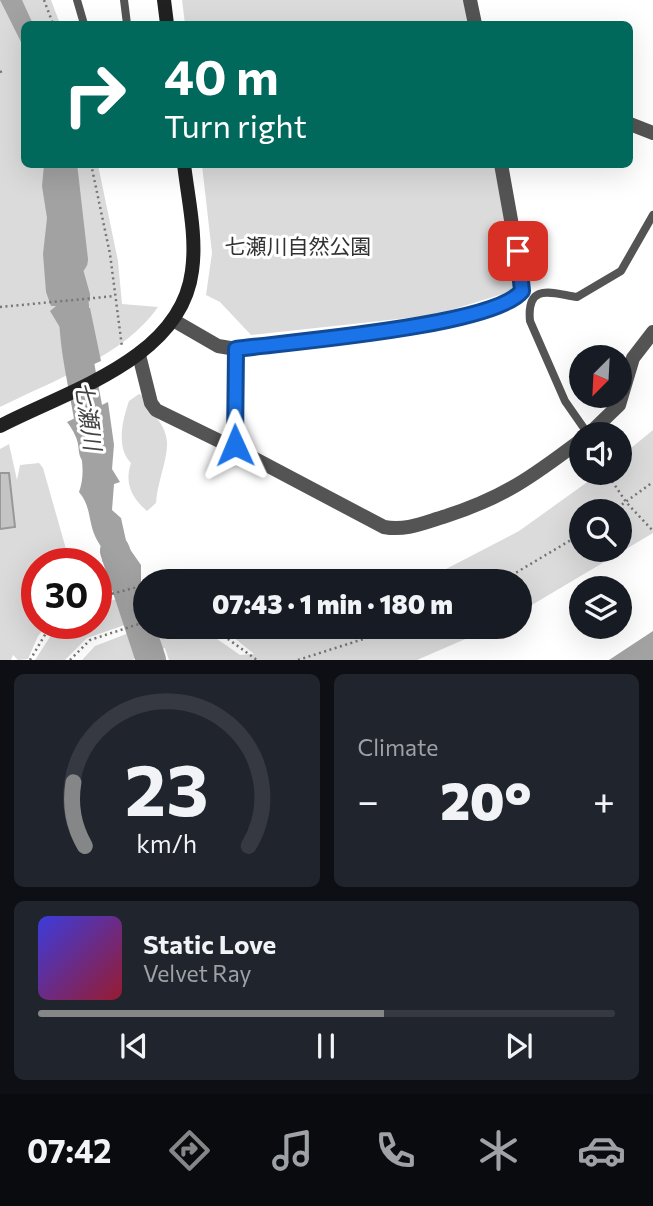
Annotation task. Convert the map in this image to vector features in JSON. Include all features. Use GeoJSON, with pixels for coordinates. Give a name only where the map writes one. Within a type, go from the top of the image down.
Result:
{"type":"FeatureCollection","features":[{"type":"Feature","properties":{"kind":"street"},"geometry":{"type":"LineString","coordinates":[[164,0],[167,21]]}},
{"type":"Feature","properties":{"kind":"street"},"geometry":{"type":"LineString","coordinates":[[470,0],[474,21]]}},
{"type":"Feature","properties":{"kind":"street"},"geometry":{"type":"LineString","coordinates":[[633,125],[653,133]]}},
{"type":"Feature","properties":{"kind":"street"},"geometry":{"type":"LineString","coordinates":[[4,424],[139,355],[158,339],[173,320],[187,290],[193,260],[184,168]]}},
{"type":"Feature","properties":{"kind":"street"},"geometry":{"type":"LineString","coordinates":[[173,320],[218,346],[236,349],[437,322],[528,294],[502,168]]}},
{"type":"Feature","properties":{"kind":"street"},"geometry":{"type":"LineString","coordinates":[[601,422],[619,405],[637,350],[653,332]]}},
{"type":"Feature","properties":{"kind":"street"},"geometry":{"type":"LineString","coordinates":[[236,349],[234,440],[238,450]]}},
{"type":"Feature","properties":{"kind":"street"},"geometry":{"type":"LineString","coordinates":[[139,355],[151,403],[156,410],[384,527],[401,529],[494,499],[534,476],[569,449]]}},
{"type":"Feature","properties":{"kind":"lane"},"geometry":{"type":"LineString","coordinates":[[78,0],[83,21]]}},
{"type":"Feature","properties":{"kind":"lane"},"geometry":{"type":"LineString","coordinates":[[124,0],[127,21]]}},
{"type":"Feature","properties":{"kind":"lane"},"geometry":{"type":"LineString","coordinates":[[580,422],[565,401],[530,321],[528,294],[556,291],[577,297],[616,275],[653,215]]}},
{"type":"Feature","properties":{"kind":"path"},"geometry":{"type":"LineString","coordinates":[[44,0],[52,21]]}},
{"type":"Feature","properties":{"kind":"path"},"geometry":{"type":"LineString","coordinates":[[92,168],[116,296],[122,347]]}},
{"type":"Feature","properties":{"kind":"path"},"geometry":{"type":"LineString","coordinates":[[0,307],[116,296]]}},
{"type":"Feature","properties":{"kind":"path"},"geometry":{"type":"LineString","coordinates":[[630,499],[653,482]]}},
{"type":"Feature","properties":{"kind":"path"},"geometry":{"type":"LineString","coordinates":[[632,508],[653,531]]}},
{"type":"Feature","properties":{"kind":"path"},"geometry":{"type":"LineString","coordinates":[[522,569],[569,541]]}},
{"type":"Feature","properties":{"kind":"path"},"geometry":{"type":"LineString","coordinates":[[112,594],[133,588]]}},
{"type":"Feature","properties":{"kind":"path"},"geometry":{"type":"LineString","coordinates":[[71,660],[90,640],[133,626]]}},
{"type":"Feature","properties":{"kind":"path"},"geometry":{"type":"LineString","coordinates":[[30,660],[42,639]]}},
{"type":"Feature","properties":{"kind":"path"},"geometry":{"type":"LineString","coordinates":[[228,639],[257,660]]}},
{"type":"Feature","properties":{"kind":"path"},"geometry":{"type":"LineString","coordinates":[[298,660],[363,639]]}},
{"type":"Feature","properties":{"kind":"green space"},"geometry":{"type":"Polygon","coordinates":[[[0,0],[51,0],[59,21],[21,21],[21,168],[99,168],[118,261],[122,304],[158,307],[144,324],[107,353],[86,366],[0,407],[0,0]]]}},
{"type":"Feature","properties":{"kind":"green space"},"geometry":{"type":"Polygon","coordinates":[[[182,0],[464,0],[468,21],[185,21],[182,0]]]}},
{"type":"Feature","properties":{"kind":"green space","name":"七瀬川自然公園"},"geometry":{"type":"Polygon","coordinates":[[[202,168],[496,168],[516,283],[509,292],[435,315],[251,335],[220,302],[206,295],[212,253],[202,168]]]}},
{"type":"Feature","properties":{"kind":"green space"},"geometry":{"type":"Polygon","coordinates":[[[139,394],[145,397],[161,424],[167,442],[156,503],[147,511],[131,490],[128,478],[131,463],[123,450],[122,442],[124,417],[129,401],[139,394]]]}},
{"type":"Feature","properties":{"kind":"green space"},"geometry":{"type":"Polygon","coordinates":[[[653,430],[653,533],[632,545],[632,499],[569,499],[569,562],[604,562],[581,576],[569,576],[569,583],[532,605],[532,569],[446,569],[519,531],[583,485],[632,485],[632,447],[653,430]]]}},
{"type":"Feature","properties":{"kind":"green space"},"geometry":{"type":"Polygon","coordinates":[[[9,444],[17,480],[20,465],[39,463],[43,468],[66,548],[21,548],[21,639],[37,639],[28,659],[18,660],[13,655],[11,660],[0,660],[0,449],[9,444]]]}},
{"type":"Feature","properties":{"kind":"green space"},"geometry":{"type":"Polygon","coordinates":[[[133,594],[133,622],[112,629],[112,600],[133,594]]]}},
{"type":"Feature","properties":{"kind":"green space"},"geometry":{"type":"Polygon","coordinates":[[[133,631],[133,639],[217,639],[240,655],[254,654],[236,639],[465,639],[417,660],[169,660],[165,648],[132,660],[82,660],[95,646],[133,631]]]}},
{"type":"Feature","properties":{"kind":"green space"},"geometry":{"type":"Polygon","coordinates":[[[49,639],[86,639],[65,660],[35,660],[49,639]]]}},
{"type":"Feature","properties":{"kind":"water"},"geometry":{"type":"Polygon","coordinates":[[[0,0],[22,0],[32,21],[21,21],[21,42],[0,0]]]}},
{"type":"Feature","properties":{"kind":"water"},"geometry":{"type":"Polygon","coordinates":[[[44,168],[66,168],[70,223],[90,294],[90,301],[84,304],[86,308],[90,308],[101,361],[92,365],[83,340],[80,340],[71,369],[74,375],[69,377],[70,344],[50,311],[56,306],[51,306],[46,292],[43,254],[47,218],[42,186],[44,168]]]}},
{"type":"Feature","properties":{"kind":"water"},"geometry":{"type":"Polygon","coordinates":[[[108,402],[114,445],[112,469],[120,482],[114,484],[112,510],[121,518],[127,545],[141,565],[141,569],[133,569],[133,586],[116,591],[116,575],[112,571],[112,548],[101,548],[86,503],[79,492],[81,456],[76,437],[67,422],[108,402]]]}},
{"type":"Feature","properties":{"kind":"water"},"geometry":{"type":"Polygon","coordinates":[[[653,631],[653,660],[609,660],[653,631]]]}},
{"type":"Feature","properties":{"kind":"building"},"geometry":{"type":"Polygon","coordinates":[[[0,473],[9,473],[15,527],[0,529],[0,473]]]}},
{"type":"Feature","properties":{"kind":"waterway","name":"七瀬川"},"geometry":{"type":"LineString","coordinates":[[62,168],[73,260]]}},
{"type":"Feature","properties":{"kind":"waterway","name":"七瀬川"},"geometry":{"type":"LineString","coordinates":[[74,306],[76,342],[94,451]]}},
{"type":"Feature","properties":{"kind":"waterway","name":"七瀬川"},"geometry":{"type":"LineString","coordinates":[[115,551],[151,660]]}},
{"type":"Feature","properties":{"kind":"route"},"geometry":{"type":"LineString","coordinates":[[235,445],[236,349],[424,324],[486,309],[517,297],[522,291],[518,251]]}}]}
